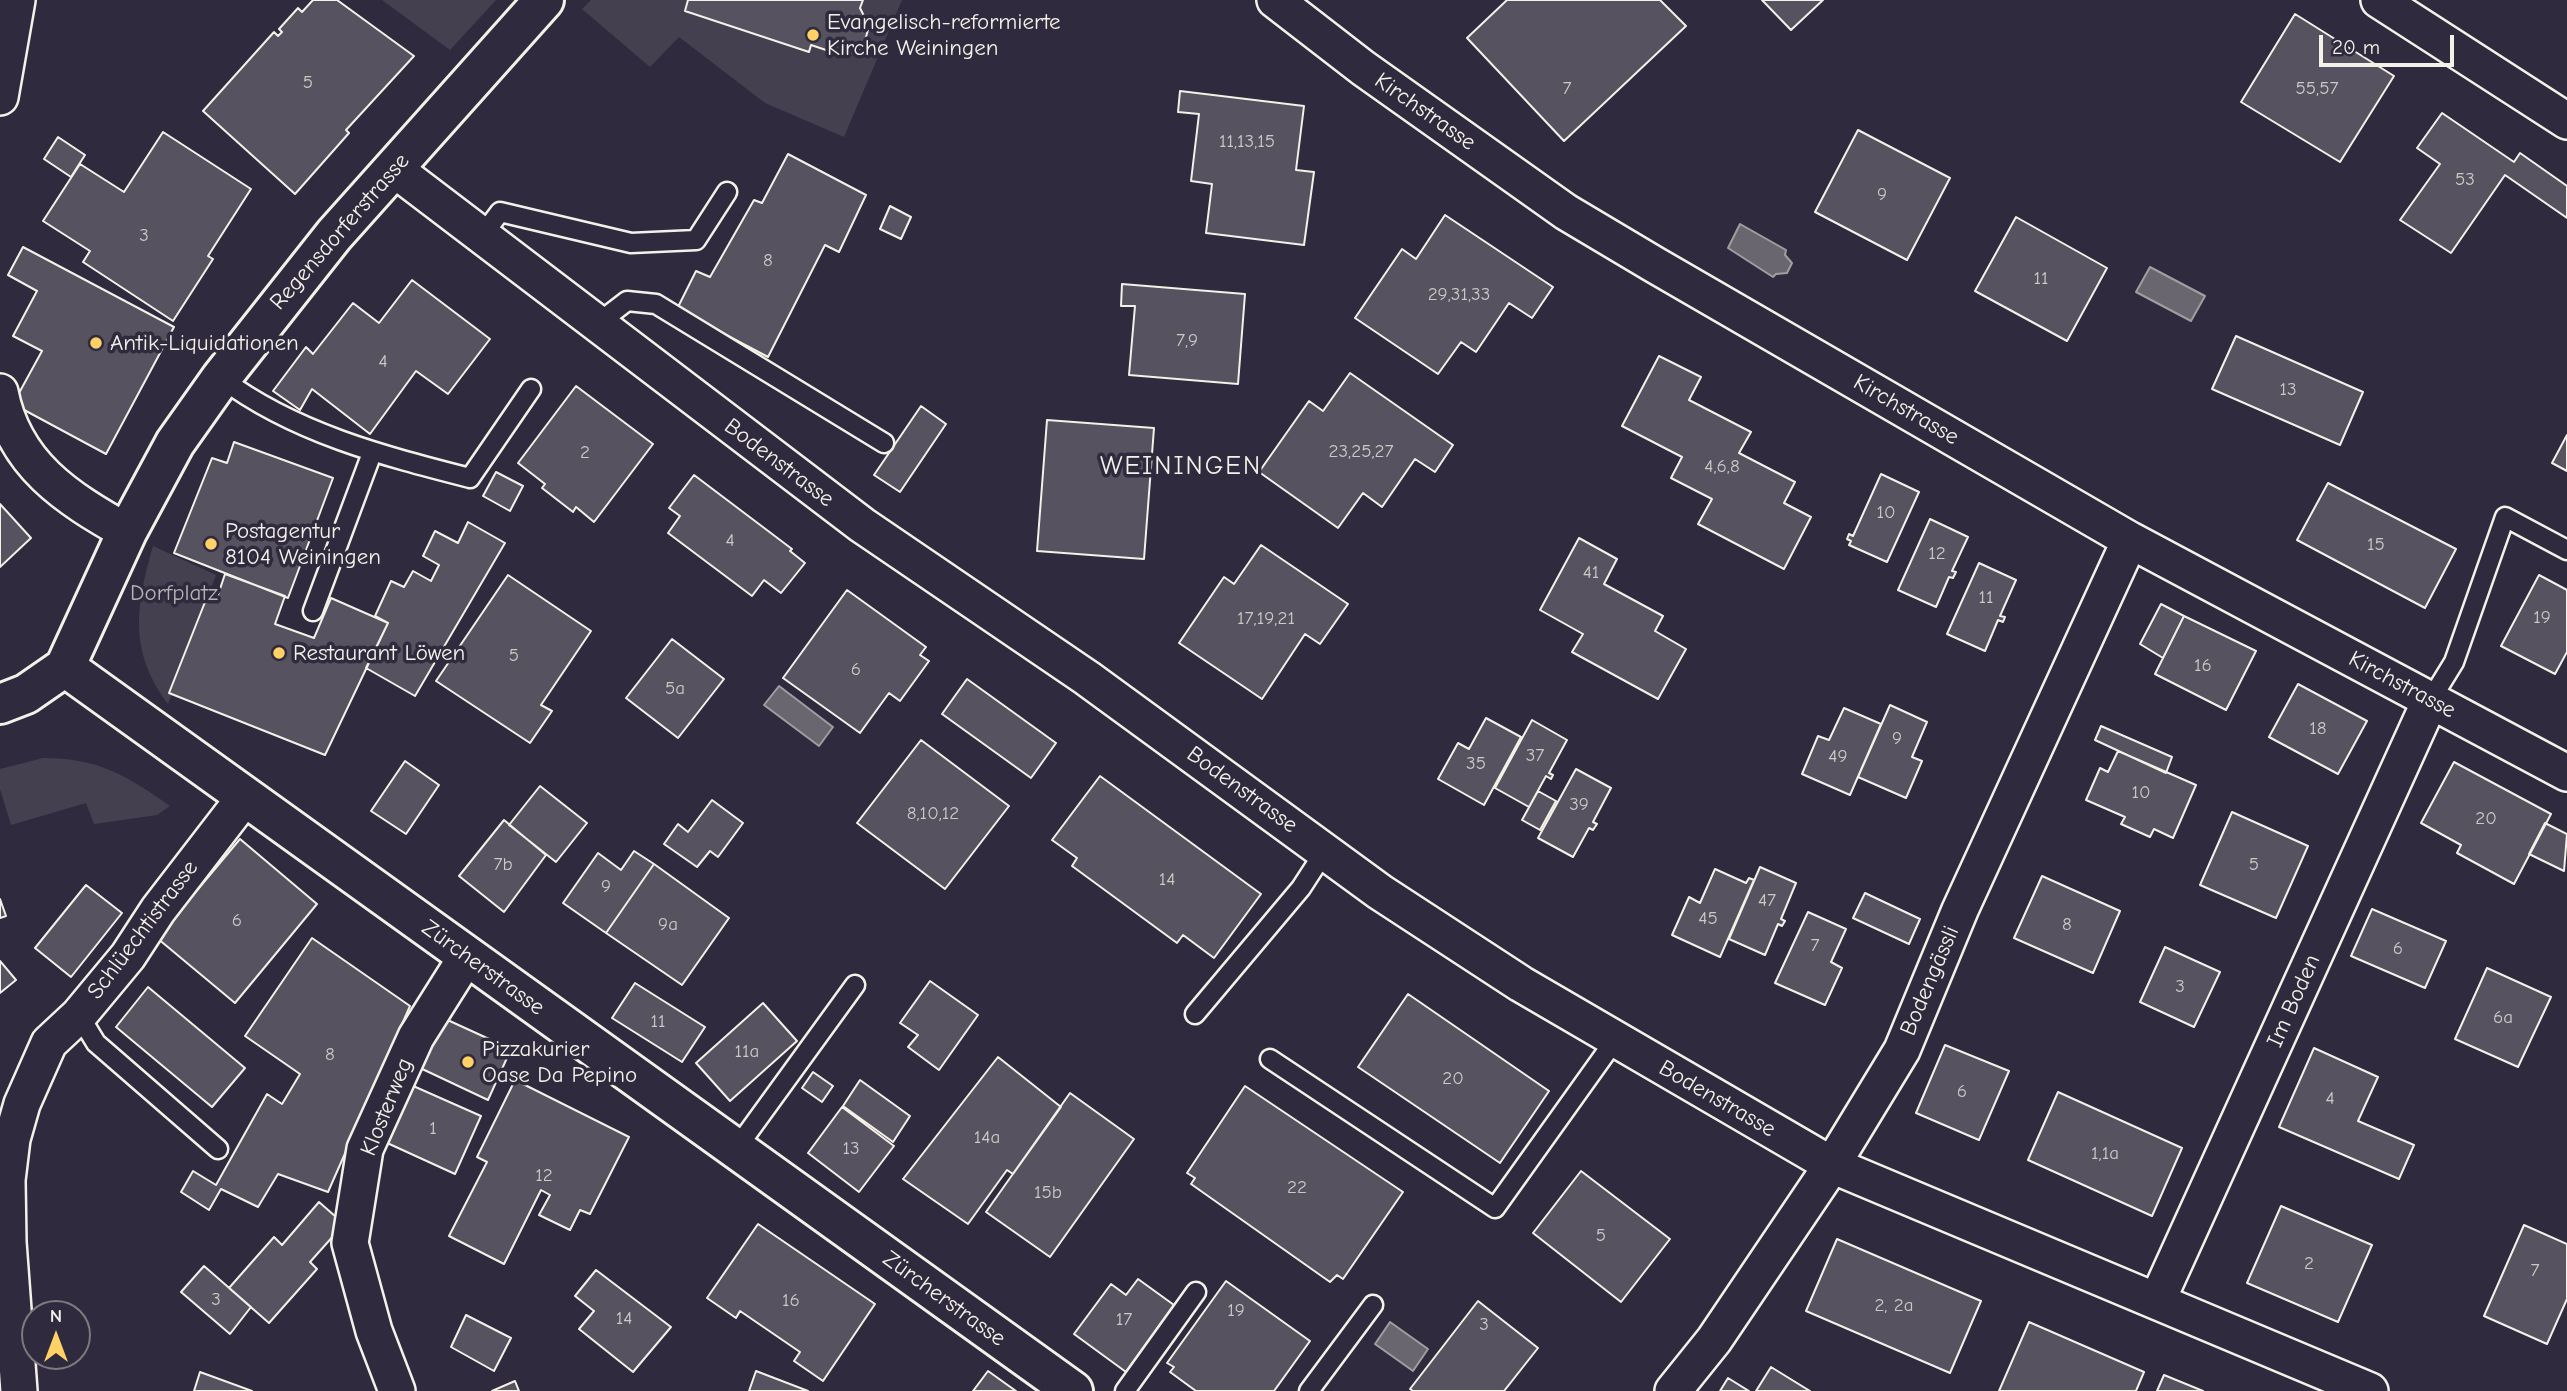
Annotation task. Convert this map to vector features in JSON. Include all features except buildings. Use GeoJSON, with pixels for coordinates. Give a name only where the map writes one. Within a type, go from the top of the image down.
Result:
{"type":"FeatureCollection","features":[{"type":"Feature","properties":{"kind":"street"},"geometry":{"type":"LineString","coordinates":[[0,97],[17,0]]}},
{"type":"Feature","properties":{"kind":"street","name":"Regensdorferstrasse"},"geometry":{"type":"LineString","coordinates":[[65,667],[127,532],[175,443],[221,378],[334,235],[544,0]]}},
{"type":"Feature","properties":{"kind":"street","name":"Kirchstrasse"},"geometry":{"type":"LineString","coordinates":[[1275,0],[1363,68],[1566,212],[2130,540],[2567,773]]}},
{"type":"Feature","properties":{"kind":"street"},"geometry":{"type":"LineString","coordinates":[[2379,0],[2567,121]]}},
{"type":"Feature","properties":{"kind":"street","name":"Bodenstrasse"},"geometry":{"type":"LineString","coordinates":[[393,168],[862,525],[1087,678],[1402,906],[1615,1040],[1832,1165],[2370,1391]]}},
{"type":"Feature","properties":{"kind":"street"},"geometry":{"type":"LineString","coordinates":[[0,392],[4,412],[22,451],[64,493],[127,532]]}},
{"type":"Feature","properties":{"kind":"street","name":"Bodengässli"},"geometry":{"type":"LineString","coordinates":[[1673,1391],[1714,1340],[1832,1165],[1902,1050],[1960,910],[2130,540]]}},
{"type":"Feature","properties":{"kind":"street"},"geometry":{"type":"LineString","coordinates":[[0,704],[26,694],[65,667]]}},
{"type":"Feature","properties":{"kind":"street","name":"Zürcherstrasse"},"geometry":{"type":"LineString","coordinates":[[65,667],[1073,1391]]}},
{"type":"Feature","properties":{"kind":"street","name":"Im Boden"},"geometry":{"type":"LineString","coordinates":[[2157,1301],[2430,701]]}},
{"type":"Feature","properties":{"kind":"street","name":"Schlüechtistrasse"},"geometry":{"type":"LineString","coordinates":[[19,1391],[8,1353],[7,1180],[12,1139],[22,1104],[49,1043],[79,1015],[128,956],[158,910],[245,797]]}},
{"type":"Feature","properties":{"kind":"street","name":"Klosterweg"},"geometry":{"type":"LineString","coordinates":[[397,1391],[374,1331],[350,1243],[365,1149],[416,1037],[467,956]]}},
{"type":"Feature","properties":{"kind":"lane"},"geometry":{"type":"LineString","coordinates":[[482,236],[500,212],[631,243],[696,240],[727,192]]}},
{"type":"Feature","properties":{"kind":"lane"},"geometry":{"type":"LineString","coordinates":[[597,324],[626,300],[656,304],[884,443]]}},
{"type":"Feature","properties":{"kind":"lane"},"geometry":{"type":"LineString","coordinates":[[221,378],[263,407],[372,453],[470,478],[531,389]]}},
{"type":"Feature","properties":{"kind":"lane"},"geometry":{"type":"LineString","coordinates":[[313,611],[372,453]]}},
{"type":"Feature","properties":{"kind":"lane"},"geometry":{"type":"LineString","coordinates":[[2430,701],[2454,662],[2505,517],[2567,550]]}},
{"type":"Feature","properties":{"kind":"lane"},"geometry":{"type":"LineString","coordinates":[[1195,1014],[1301,888],[1325,851]]}},
{"type":"Feature","properties":{"kind":"lane"},"geometry":{"type":"LineString","coordinates":[[736,1149],[855,985]]}},
{"type":"Feature","properties":{"kind":"lane"},"geometry":{"type":"LineString","coordinates":[[79,1015],[96,1043],[218,1149]]}},
{"type":"Feature","properties":{"kind":"lane"},"geometry":{"type":"LineString","coordinates":[[1270,1059],[1494,1208],[1615,1040]]}},
{"type":"Feature","properties":{"kind":"lane"},"geometry":{"type":"LineString","coordinates":[[1125,1391],[1196,1292]]}},
{"type":"Feature","properties":{"kind":"lane"},"geometry":{"type":"LineString","coordinates":[[1309,1391],[1373,1305]]}},
{"type":"Feature","properties":{"kind":"green space"},"geometry":{"type":"Polygon","coordinates":[[[382,0],[496,0],[450,50],[382,0]]]}},
{"type":"Feature","properties":{"kind":"green space"},"geometry":{"type":"Polygon","coordinates":[[[591,0],[902,0],[844,137],[765,103],[679,37],[650,67],[582,9],[591,0]]]}},
{"type":"Feature","properties":{"kind":"green space","name":"Dorfplatz"},"geometry":{"type":"Polygon","coordinates":[[[153,546],[216,575],[168,704],[146,665],[139,627],[143,588],[153,546]]]}},
{"type":"Feature","properties":{"kind":"green space"},"geometry":{"type":"Polygon","coordinates":[[[43,758],[80,761],[111,770],[170,806],[157,815],[94,824],[86,803],[11,825],[0,789],[0,769],[43,758]]]}},
{"type":"Feature","properties":{"kind":"shaded area"},"geometry":{"type":"Polygon","coordinates":[[[1740,224],[1786,250],[1785,255],[1792,263],[1787,273],[1773,277],[1728,248],[1740,224]]]}},
{"type":"Feature","properties":{"kind":"shaded area"},"geometry":{"type":"Polygon","coordinates":[[[2150,267],[2205,296],[2191,321],[2136,292],[2150,267]]]}},
{"type":"Feature","properties":{"kind":"shaded area"},"geometry":{"type":"Polygon","coordinates":[[[779,686],[833,727],[819,746],[764,705],[779,686]]]}},
{"type":"Feature","properties":{"kind":"shaded area"},"geometry":{"type":"Polygon","coordinates":[[[1390,1322],[1428,1349],[1413,1371],[1375,1344],[1390,1322]]]}},
{"type":"Feature","properties":{"kind":"place","name":"Evangelisch-reformierte Kirche Weiningen"},"geometry":{"type":"Point","coordinates":[813,35]}},
{"type":"Feature","properties":{"kind":"place","name":"Antik-Liquidationen"},"geometry":{"type":"Point","coordinates":[96,343]}},
{"type":"Feature","properties":{"kind":"place","name":"Postagentur 8104 Weiningen"},"geometry":{"type":"Point","coordinates":[211,544]}},
{"type":"Feature","properties":{"kind":"place","name":"Restaurant Löwen"},"geometry":{"type":"Point","coordinates":[279,653]}},
{"type":"Feature","properties":{"kind":"place","name":"Pizzakurier Oase Da Pepino"},"geometry":{"type":"Point","coordinates":[468,1062]}},
{"type":"Feature","properties":{"kind":"district","name":"WEININGEN"},"geometry":{"type":"Point","coordinates":[1181,467]}}]}
